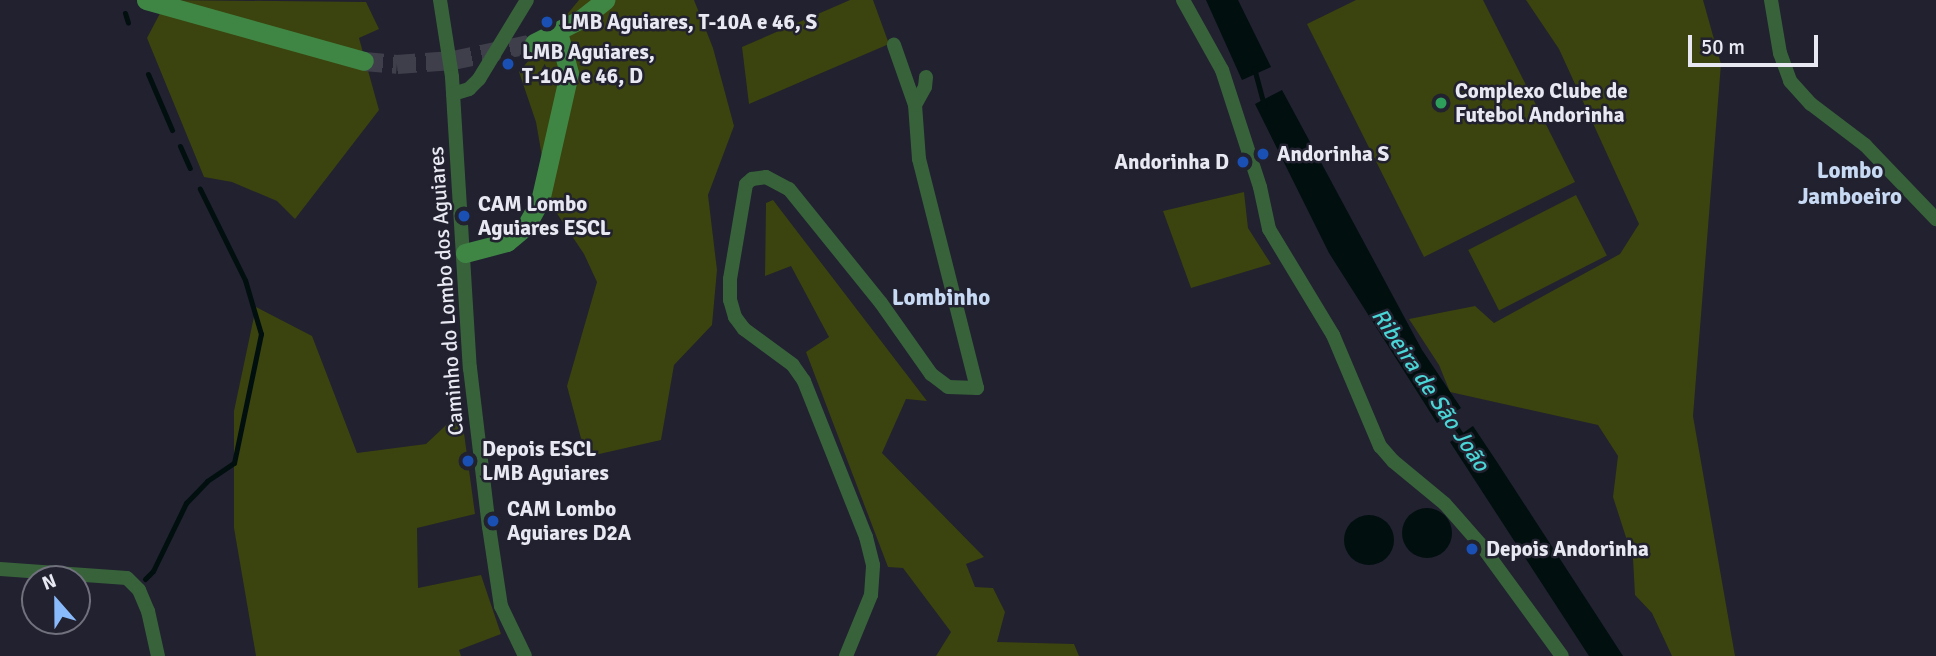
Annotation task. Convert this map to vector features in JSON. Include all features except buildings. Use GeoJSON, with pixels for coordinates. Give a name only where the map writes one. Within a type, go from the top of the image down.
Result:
{"type":"FeatureCollection","features":[{"type":"Feature","properties":{"kind":"main road"},"geometry":{"type":"LineString","coordinates":[[146,0],[364,61]]}},
{"type":"Feature","properties":{"kind":"main road"},"geometry":{"type":"LineString","coordinates":[[534,43],[558,32],[605,0]]}},
{"type":"Feature","properties":{"kind":"main road"},"geometry":{"type":"LineString","coordinates":[[465,253],[496,247],[517,235],[534,216],[540,201],[569,73],[558,32]]}},
{"type":"Feature","properties":{"kind":"street","name":"Caminho do Lombo dos Aguiares"},"geometry":{"type":"LineString","coordinates":[[440,0],[453,94],[465,253],[470,368],[489,527],[501,606],[525,656]]}},
{"type":"Feature","properties":{"kind":"street"},"geometry":{"type":"LineString","coordinates":[[453,94],[474,85],[527,0]]}},
{"type":"Feature","properties":{"kind":"street"},"geometry":{"type":"LineString","coordinates":[[1183,0],[1222,70],[1256,174],[1269,229],[1333,335],[1380,446],[1393,461],[1445,504],[1481,545],[1562,656]]}},
{"type":"Feature","properties":{"kind":"street"},"geometry":{"type":"LineString","coordinates":[[1771,0],[1780,53],[1790,81],[1811,104],[1865,145],[1936,219]]}},
{"type":"Feature","properties":{"kind":"street"},"geometry":{"type":"LineString","coordinates":[[846,656],[871,595],[873,565],[866,537],[804,381],[793,365],[744,329],[735,317],[730,300],[730,279],[746,184],[752,178],[766,177],[789,189],[881,303],[931,374],[948,387],[977,388],[919,159],[915,105],[894,45]]}},
{"type":"Feature","properties":{"kind":"street"},"geometry":{"type":"LineString","coordinates":[[915,105],[925,87],[926,77]]}},
{"type":"Feature","properties":{"kind":"street"},"geometry":{"type":"LineString","coordinates":[[0,569],[127,578],[139,590],[148,611],[158,656]]}},
{"type":"Feature","properties":{"kind":"green space"},"geometry":{"type":"Polygon","coordinates":[[[167,0],[366,2],[379,29],[359,38],[379,110],[295,219],[277,201],[232,182],[204,177],[147,38],[167,0]]]}},
{"type":"Feature","properties":{"kind":"green space"},"geometry":{"type":"Polygon","coordinates":[[[579,0],[694,0],[713,48],[734,126],[708,195],[717,270],[712,325],[674,365],[661,440],[586,457],[567,386],[597,282],[584,254],[550,203],[536,122],[519,72],[579,0]]]}},
{"type":"Feature","properties":{"kind":"green space"},"geometry":{"type":"Polygon","coordinates":[[[850,0],[873,0],[889,44],[749,104],[742,47],[850,0]]]}},
{"type":"Feature","properties":{"kind":"green space","name":"Complexo Clube de Futebol Andorinha"},"geometry":{"type":"Polygon","coordinates":[[[1356,0],[1483,0],[1575,182],[1424,257],[1307,24],[1356,0]]]}},
{"type":"Feature","properties":{"kind":"green space"},"geometry":{"type":"Polygon","coordinates":[[[1526,0],[1703,0],[1721,64],[1693,416],[1735,656],[1672,656],[1652,613],[1635,595],[1633,559],[1613,497],[1618,456],[1598,425],[1450,392],[1439,365],[1409,319],[1475,306],[1494,323],[1620,254],[1639,224],[1559,49],[1526,0]]]}},
{"type":"Feature","properties":{"kind":"green space"},"geometry":{"type":"Polygon","coordinates":[[[1244,192],[1248,228],[1271,264],[1191,288],[1163,211],[1244,192]]]}},
{"type":"Feature","properties":{"kind":"green space"},"geometry":{"type":"Polygon","coordinates":[[[1576,195],[1607,256],[1499,311],[1468,250],[1576,195]]]}},
{"type":"Feature","properties":{"kind":"green space"},"geometry":{"type":"Polygon","coordinates":[[[773,200],[927,401],[906,399],[882,453],[984,557],[966,564],[975,587],[993,588],[1005,612],[997,642],[1074,644],[1079,656],[936,656],[951,632],[903,568],[888,567],[806,352],[829,337],[791,266],[765,276],[766,203],[773,200]]]}},
{"type":"Feature","properties":{"kind":"green space"},"geometry":{"type":"Polygon","coordinates":[[[256,307],[312,336],[357,453],[426,444],[461,411],[475,514],[417,528],[418,588],[481,575],[501,634],[459,650],[461,656],[256,656],[234,528],[234,411],[256,307]]]}},
{"type":"Feature","properties":{"kind":"water"},"geometry":{"type":"Polygon","coordinates":[[[1206,0],[1238,0],[1271,67],[1242,80],[1206,0]]]}},
{"type":"Feature","properties":{"kind":"water"},"geometry":{"type":"Polygon","coordinates":[[[1282,90],[1422,350],[1461,408],[1437,423],[1329,253],[1255,104],[1282,90]]]}},
{"type":"Feature","properties":{"kind":"water"},"geometry":{"type":"Polygon","coordinates":[[[1473,426],[1623,656],[1589,656],[1450,442],[1473,426]]]}},
{"type":"Feature","properties":{"kind":"water"},"geometry":{"type":"Polygon","coordinates":[[[1427,508],[1444,516],[1452,533],[1444,550],[1427,558],[1410,550],[1402,533],[1410,516],[1427,508]]]}},
{"type":"Feature","properties":{"kind":"water"},"geometry":{"type":"Polygon","coordinates":[[[1369,515],[1386,523],[1394,540],[1386,557],[1369,565],[1352,557],[1344,540],[1352,523],[1369,515]]]}},
{"type":"Feature","properties":{"kind":"waterway"},"geometry":{"type":"LineString","coordinates":[[125,13],[128,23]]}},
{"type":"Feature","properties":{"kind":"waterway"},"geometry":{"type":"LineString","coordinates":[[1254,68],[1264,106]]}},
{"type":"Feature","properties":{"kind":"waterway"},"geometry":{"type":"LineString","coordinates":[[148,74],[172,130]]}},
{"type":"Feature","properties":{"kind":"waterway"},"geometry":{"type":"LineString","coordinates":[[180,146],[190,168]]}},
{"type":"Feature","properties":{"kind":"waterway"},"geometry":{"type":"LineString","coordinates":[[145,579],[153,571],[186,503],[207,481],[234,463],[261,334],[245,280],[200,189]]}},
{"type":"Feature","properties":{"kind":"waterway","name":"Ribeira de São João"},"geometry":{"type":"LineString","coordinates":[[1446,412],[1464,439]]}},
{"type":"Feature","properties":{"kind":"tunnel"},"geometry":{"type":"LineString","coordinates":[[364,61],[397,64],[453,60],[534,43]]}},
{"type":"Feature","properties":{"kind":"place","name":"LMB Aguiares, T-10A e 46, S"},"geometry":{"type":"Point","coordinates":[547,22]}},
{"type":"Feature","properties":{"kind":"place","name":"LMB Aguiares, T-10A e 46, D"},"geometry":{"type":"Point","coordinates":[508,64]}},
{"type":"Feature","properties":{"kind":"place","name":"Complexo Clube de Futebol Andorinha"},"geometry":{"type":"Point","coordinates":[1441,103]}},
{"type":"Feature","properties":{"kind":"place","name":"Andorinha S"},"geometry":{"type":"Point","coordinates":[1263,154]}},
{"type":"Feature","properties":{"kind":"place","name":"Andorinha D"},"geometry":{"type":"Point","coordinates":[1243,162]}},
{"type":"Feature","properties":{"kind":"place","name":"CAM Lombo Aguiares ESCL"},"geometry":{"type":"Point","coordinates":[464,216]}},
{"type":"Feature","properties":{"kind":"place","name":"Depois ESCL LMB Aguiares"},"geometry":{"type":"Point","coordinates":[468,461]}},
{"type":"Feature","properties":{"kind":"place","name":"CAM Lombo Aguiares D2A"},"geometry":{"type":"Point","coordinates":[493,521]}},
{"type":"Feature","properties":{"kind":"place","name":"Depois Andorinha"},"geometry":{"type":"Point","coordinates":[1472,549]}},
{"type":"Feature","properties":{"kind":"district","name":"Lombo Jamboeiro"},"geometry":{"type":"Point","coordinates":[1850,184]}},
{"type":"Feature","properties":{"kind":"district","name":"Lombinho"},"geometry":{"type":"Point","coordinates":[941,298]}}]}
